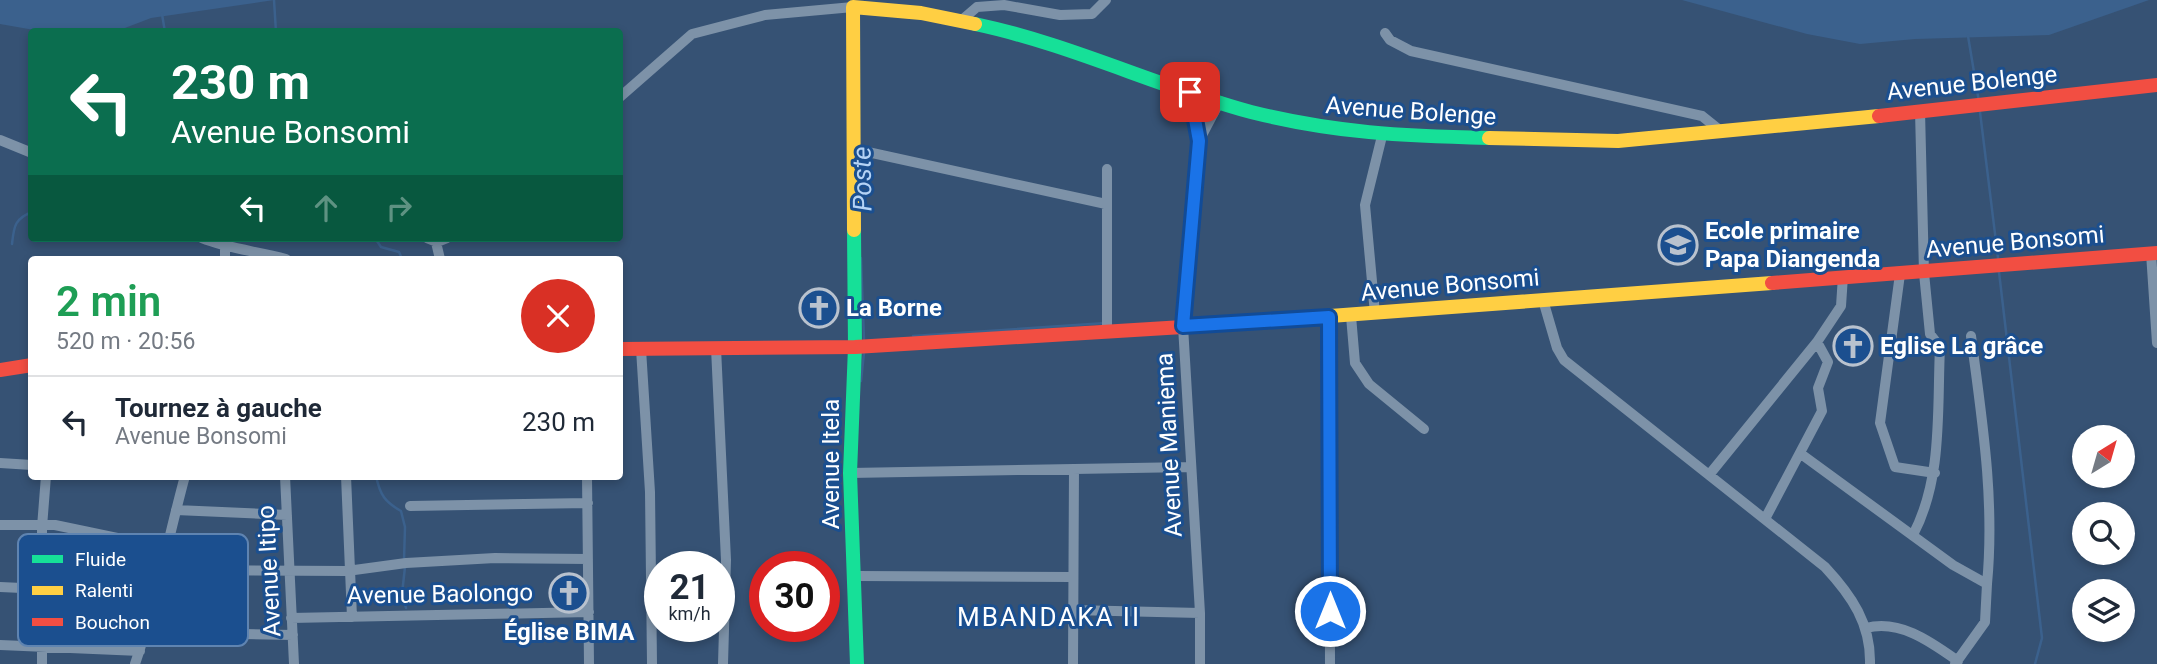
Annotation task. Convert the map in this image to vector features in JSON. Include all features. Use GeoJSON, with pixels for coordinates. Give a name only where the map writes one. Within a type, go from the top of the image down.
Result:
{"type":"FeatureCollection","features":[{"type":"Feature","properties":{"kind":"street"},"geometry":{"type":"LineString","coordinates":[[963,19],[977,7],[1004,5],[1060,15],[1092,15],[1106,0]]}},
{"type":"Feature","properties":{"kind":"street","name":"Avenue Bolenge"},"geometry":{"type":"LineString","coordinates":[[623,94],[692,34],[765,15],[853,7],[882,8],[963,19],[1023,35],[1190,92],[1311,127],[1382,136],[1618,141],[1969,108],[2157,85]]}},
{"type":"Feature","properties":{"kind":"street","name":"Avenue Itela"},"geometry":{"type":"LineString","coordinates":[[853,7],[855,347],[850,473],[856,576],[857,664]]}},
{"type":"Feature","properties":{"kind":"street"},"geometry":{"type":"LineString","coordinates":[[1385,33],[1390,40],[1411,51],[1702,116],[1722,132]]}},
{"type":"Feature","properties":{"kind":"street"},"geometry":{"type":"LineString","coordinates":[[1190,92],[1199,141]]}},
{"type":"Feature","properties":{"kind":"street"},"geometry":{"type":"LineString","coordinates":[[1199,141],[1220,101]]}},
{"type":"Feature","properties":{"kind":"street"},"geometry":{"type":"LineString","coordinates":[[1913,535],[1927,510],[1935,473],[1940,348],[1930,334],[1924,273],[1920,111]]}},
{"type":"Feature","properties":{"kind":"street"},"geometry":{"type":"LineString","coordinates":[[1375,314],[1365,205],[1382,136]]}},
{"type":"Feature","properties":{"kind":"street"},"geometry":{"type":"LineString","coordinates":[[0,140],[28,151]]}},
{"type":"Feature","properties":{"kind":"street","name":"Avenue Maniema"},"geometry":{"type":"LineString","coordinates":[[1199,141],[1183,326],[1200,613],[1200,664]]}},
{"type":"Feature","properties":{"kind":"street"},"geometry":{"type":"LineString","coordinates":[[854,149],[1106,204]]}},
{"type":"Feature","properties":{"kind":"street"},"geometry":{"type":"LineString","coordinates":[[1107,169],[1107,330]]}},
{"type":"Feature","properties":{"kind":"street"},"geometry":{"type":"LineString","coordinates":[[211,242],[225,248],[252,249],[276,256]]}},
{"type":"Feature","properties":{"kind":"street"},"geometry":{"type":"LineString","coordinates":[[225,248],[225,256]]}},
{"type":"Feature","properties":{"kind":"street"},"geometry":{"type":"LineString","coordinates":[[2154,253],[2157,343]]}},
{"type":"Feature","properties":{"kind":"street","name":"Avenue Bonsomi"},"geometry":{"type":"LineString","coordinates":[[623,349],[855,347],[1351,316],[2154,253]]}},
{"type":"Feature","properties":{"kind":"street"},"geometry":{"type":"LineString","coordinates":[[1900,274],[1880,423],[1895,467],[1935,473]]}},
{"type":"Feature","properties":{"kind":"street"},"geometry":{"type":"LineString","coordinates":[[1709,475],[1817,342],[1841,306],[1843,276]]}},
{"type":"Feature","properties":{"kind":"street"},"geometry":{"type":"LineString","coordinates":[[1543,300],[1557,348],[1564,360],[1825,567],[1844,587],[1860,611],[1866,628],[1870,664]]}},
{"type":"Feature","properties":{"kind":"street"},"geometry":{"type":"LineString","coordinates":[[1351,316],[1354,363],[1369,384],[1424,429]]}},
{"type":"Feature","properties":{"kind":"street"},"geometry":{"type":"LineString","coordinates":[[1329,317],[1330,664]]}},
{"type":"Feature","properties":{"kind":"street"},"geometry":{"type":"LineString","coordinates":[[1866,628],[1891,626],[1911,633],[1956,662],[1985,622],[1990,555],[1988,452],[1971,336]]}},
{"type":"Feature","properties":{"kind":"street"},"geometry":{"type":"LineString","coordinates":[[1765,519],[1822,411],[1818,388],[1828,362],[1817,342]]}},
{"type":"Feature","properties":{"kind":"street"},"geometry":{"type":"LineString","coordinates":[[716,348],[726,560],[722,664],[729,664]]}},
{"type":"Feature","properties":{"kind":"street"},"geometry":{"type":"LineString","coordinates":[[641,349],[650,492],[652,664]]}},
{"type":"Feature","properties":{"kind":"street"},"geometry":{"type":"LineString","coordinates":[[0,370],[28,366]]}},
{"type":"Feature","properties":{"kind":"street"},"geometry":{"type":"LineString","coordinates":[[1801,454],[1953,565],[1987,584]]}},
{"type":"Feature","properties":{"kind":"street"},"geometry":{"type":"LineString","coordinates":[[0,463],[28,465]]}},
{"type":"Feature","properties":{"kind":"street"},"geometry":{"type":"LineString","coordinates":[[850,473],[1190,467]]}},
{"type":"Feature","properties":{"kind":"street"},"geometry":{"type":"LineString","coordinates":[[1073,664],[1074,468]]}},
{"type":"Feature","properties":{"kind":"street"},"geometry":{"type":"LineString","coordinates":[[42,534],[46,480]]}},
{"type":"Feature","properties":{"kind":"street"},"geometry":{"type":"LineString","coordinates":[[169,534],[184,480]]}},
{"type":"Feature","properties":{"kind":"street","name":"Avenue Itipo"},"geometry":{"type":"LineString","coordinates":[[285,480],[294,664]]}},
{"type":"Feature","properties":{"kind":"street"},"geometry":{"type":"LineString","coordinates":[[346,480],[352,617]]}},
{"type":"Feature","properties":{"kind":"street"},"geometry":{"type":"LineString","coordinates":[[587,480],[589,664]]}},
{"type":"Feature","properties":{"kind":"street"},"geometry":{"type":"LineString","coordinates":[[410,506],[588,503]]}},
{"type":"Feature","properties":{"kind":"street"},"geometry":{"type":"LineString","coordinates":[[176,510],[287,515]]}},
{"type":"Feature","properties":{"kind":"street"},"geometry":{"type":"LineString","coordinates":[[0,525],[55,525],[98,534]]}},
{"type":"Feature","properties":{"kind":"street"},"geometry":{"type":"LineString","coordinates":[[248,571],[348,571],[406,563],[495,558],[588,559]]}},
{"type":"Feature","properties":{"kind":"street"},"geometry":{"type":"LineString","coordinates":[[856,576],[1072,577]]}},
{"type":"Feature","properties":{"kind":"street"},"geometry":{"type":"LineString","coordinates":[[0,587],[18,588]]}},
{"type":"Feature","properties":{"kind":"street"},"geometry":{"type":"LineString","coordinates":[[1072,610],[1200,613]]}},
{"type":"Feature","properties":{"kind":"street","name":"Avenue Baolongo"},"geometry":{"type":"LineString","coordinates":[[291,618],[589,612]]}},
{"type":"Feature","properties":{"kind":"street"},"geometry":{"type":"LineString","coordinates":[[248,634],[293,635]]}},
{"type":"Feature","properties":{"kind":"street"},"geometry":{"type":"LineString","coordinates":[[0,645],[139,651]]}},
{"type":"Feature","properties":{"kind":"street"},"geometry":{"type":"LineString","coordinates":[[135,664],[141,646]]}},
{"type":"Feature","properties":{"kind":"street"},"geometry":{"type":"LineString","coordinates":[[42,664],[43,648]]}},
{"type":"Feature","properties":{"kind":"water"},"geometry":{"type":"Polygon","coordinates":[[[0,0],[274,0],[151,18],[125,28],[28,29],[0,24],[0,0]]]}},
{"type":"Feature","properties":{"kind":"water"},"geometry":{"type":"Polygon","coordinates":[[[1682,0],[2149,0],[2049,35],[1915,39],[1860,44],[1807,34],[1682,0]]]}},
{"type":"Feature","properties":{"kind":"waterway"},"geometry":{"type":"LineString","coordinates":[[274,0],[276,28]]}},
{"type":"Feature","properties":{"kind":"waterway"},"geometry":{"type":"LineString","coordinates":[[162,14],[164,28]]}},
{"type":"Feature","properties":{"kind":"waterway"},"geometry":{"type":"LineString","coordinates":[[1968,36],[1979,102]]}},
{"type":"Feature","properties":{"kind":"waterway"},"geometry":{"type":"LineString","coordinates":[[1980,112],[1998,258]]}},
{"type":"Feature","properties":{"kind":"waterway"},"geometry":{"type":"LineString","coordinates":[[12,244],[16,224],[28,214]]}},
{"type":"Feature","properties":{"kind":"waterway"},"geometry":{"type":"LineString","coordinates":[[378,242],[381,247],[399,252],[401,256]]}},
{"type":"Feature","properties":{"kind":"waterway","name":"Poste"},"geometry":{"type":"LineString","coordinates":[[861,258],[864,339]]}},
{"type":"Feature","properties":{"kind":"waterway"},"geometry":{"type":"LineString","coordinates":[[1999,272],[2042,638],[2035,664]]}},
{"type":"Feature","properties":{"kind":"waterway"},"geometry":{"type":"LineString","coordinates":[[913,336],[1106,323]]}},
{"type":"Feature","properties":{"kind":"waterway","name":"Poste"},"geometry":{"type":"LineString","coordinates":[[861,381],[864,353]]}},
{"type":"Feature","properties":{"kind":"waterway"},"geometry":{"type":"LineString","coordinates":[[377,480],[384,497],[401,511],[405,527],[404,560]]}},
{"type":"Feature","properties":{"kind":"waterway"},"geometry":{"type":"LineString","coordinates":[[405,567],[402,594],[406,608]]}},
{"type":"Feature","properties":{"kind":"traffic: fast"},"geometry":{"type":"LineString","coordinates":[[975,24],[1045,43],[1216,102],[1282,119],[1369,132],[1489,138]]}},
{"type":"Feature","properties":{"kind":"traffic: fast"},"geometry":{"type":"LineString","coordinates":[[854,230],[855,347],[850,473],[857,664]]}},
{"type":"Feature","properties":{"kind":"traffic: slow"},"geometry":{"type":"LineString","coordinates":[[854,230],[853,7],[921,13],[975,24]]}},
{"type":"Feature","properties":{"kind":"traffic: slow"},"geometry":{"type":"LineString","coordinates":[[1489,138],[1618,141],[1879,116]]}},
{"type":"Feature","properties":{"kind":"traffic: slow"},"geometry":{"type":"LineString","coordinates":[[1183,327],[1772,283]]}},
{"type":"Feature","properties":{"kind":"traffic: jam"},"geometry":{"type":"LineString","coordinates":[[1879,116],[2157,85]]}},
{"type":"Feature","properties":{"kind":"traffic: jam"},"geometry":{"type":"LineString","coordinates":[[1772,283],[2157,253]]}},
{"type":"Feature","properties":{"kind":"traffic: jam"},"geometry":{"type":"LineString","coordinates":[[623,349],[855,347],[1183,327]]}},
{"type":"Feature","properties":{"kind":"traffic: jam"},"geometry":{"type":"LineString","coordinates":[[0,370],[28,366]]}},
{"type":"Feature","properties":{"kind":"place","name":"Ecole primaire Papa Diangenda"},"geometry":{"type":"Point","coordinates":[1678,245]}},
{"type":"Feature","properties":{"kind":"place","name":"La Borne"},"geometry":{"type":"Point","coordinates":[819,308]}},
{"type":"Feature","properties":{"kind":"place","name":"Eglise La grâce"},"geometry":{"type":"Point","coordinates":[1853,346]}},
{"type":"Feature","properties":{"kind":"place","name":"Église BIMA"},"geometry":{"type":"Point","coordinates":[569,593]}},
{"type":"Feature","properties":{"kind":"district","name":"MBANDAKA II"},"geometry":{"type":"Point","coordinates":[1049,617]}},
{"type":"Feature","properties":{"kind":"route"},"geometry":{"type":"LineString","coordinates":[[1190,92],[1199,141],[1183,326],[1329,317],[1330,611]]}}]}
